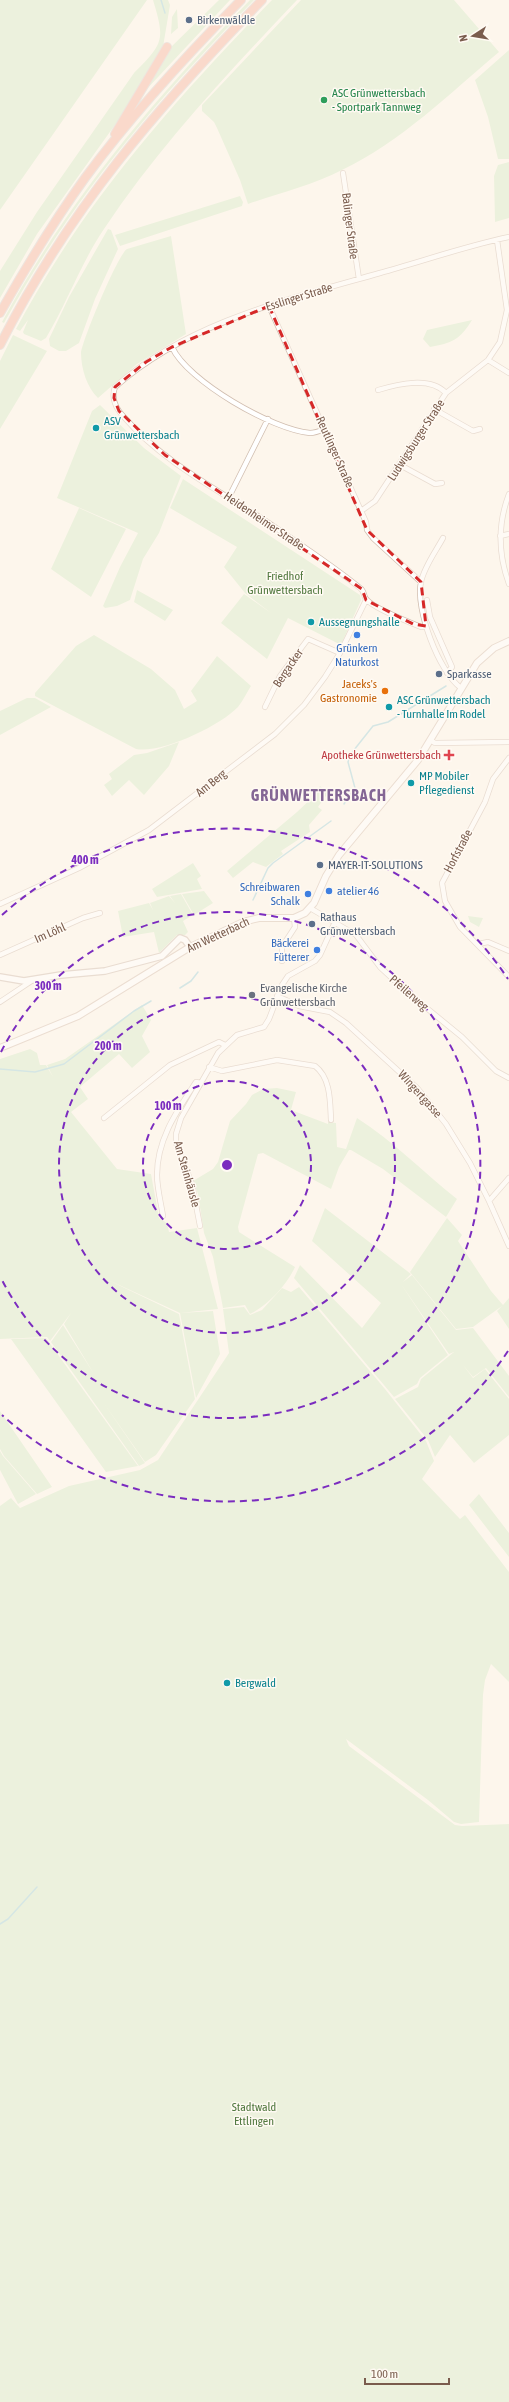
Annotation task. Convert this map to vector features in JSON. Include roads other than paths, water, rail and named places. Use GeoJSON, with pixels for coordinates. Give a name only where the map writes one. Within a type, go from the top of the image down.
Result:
{"type":"FeatureCollection","features":[{"type":"Feature","properties":{"kind":"highway"},"geometry":{"type":"LineString","coordinates":[[0,313],[62,211],[105,152],[152,96],[241,0]]}},
{"type":"Feature","properties":{"kind":"highway"},"geometry":{"type":"LineString","coordinates":[[0,345],[60,240],[104,178],[163,104],[262,0]]}},
{"type":"Feature","properties":{"kind":"highway"},"geometry":{"type":"LineString","coordinates":[[105,152],[167,47]]}},
{"type":"Feature","properties":{"kind":"main road"},"geometry":{"type":"LineString","coordinates":[[294,918],[310,908],[338,855],[400,784],[430,740],[461,688],[483,657],[509,641]]}},
{"type":"Feature","properties":{"kind":"main road","name":"Am Wetterbach"},"geometry":{"type":"LineString","coordinates":[[0,1048],[78,1016],[190,947],[254,918],[294,918]]}},
{"type":"Feature","properties":{"kind":"street","name":"Balinger Straße"},"geometry":{"type":"LineString","coordinates":[[344,173],[359,279]]}},
{"type":"Feature","properties":{"kind":"street","name":"Esslinger Straße"},"geometry":{"type":"LineString","coordinates":[[114,398],[115,387],[146,362],[172,347],[212,328],[269,306],[509,237]]}},
{"type":"Feature","properties":{"kind":"street","name":"Ludwigsburger Straße"},"geometry":{"type":"LineString","coordinates":[[361,511],[375,501],[400,465],[434,409],[446,393],[488,360],[500,342],[508,314],[497,240]]}},
{"type":"Feature","properties":{"kind":"street","name":"Reutlinger Straße"},"geometry":{"type":"LineString","coordinates":[[269,306],[361,511],[367,530],[372,538],[421,582]]}},
{"type":"Feature","properties":{"kind":"street"},"geometry":{"type":"LineString","coordinates":[[172,347],[175,354],[201,379],[232,401],[268,420],[297,430],[311,433],[325,429]]}},
{"type":"Feature","properties":{"kind":"street"},"geometry":{"type":"LineString","coordinates":[[488,360],[509,373]]}},
{"type":"Feature","properties":{"kind":"street"},"geometry":{"type":"LineString","coordinates":[[378,390],[393,386],[421,384],[442,388],[446,393]]}},
{"type":"Feature","properties":{"kind":"street","name":"Heidenheimer Straße"},"geometry":{"type":"LineString","coordinates":[[114,398],[116,406],[124,418],[165,455],[229,497],[362,589],[366,600],[413,624],[422,627],[426,626]]}},
{"type":"Feature","properties":{"kind":"street"},"geometry":{"type":"LineString","coordinates":[[434,409],[473,431],[480,429]]}},
{"type":"Feature","properties":{"kind":"street"},"geometry":{"type":"LineString","coordinates":[[229,497],[268,420]]}},
{"type":"Feature","properties":{"kind":"street"},"geometry":{"type":"LineString","coordinates":[[400,465],[435,484],[442,483]]}},
{"type":"Feature","properties":{"kind":"street"},"geometry":{"type":"LineString","coordinates":[[509,494],[502,517],[500,536],[502,559],[509,584]]}},
{"type":"Feature","properties":{"kind":"street"},"geometry":{"type":"LineString","coordinates":[[500,536],[509,534]]}},
{"type":"Feature","properties":{"kind":"street"},"geometry":{"type":"LineString","coordinates":[[443,538],[421,582],[420,600],[426,626],[447,673],[453,682],[461,688]]}},
{"type":"Feature","properties":{"kind":"street","name":"Am Berg"},"geometry":{"type":"LineString","coordinates":[[0,904],[122,846],[149,830],[191,800],[291,720],[316,690],[340,653],[366,600]]}},
{"type":"Feature","properties":{"kind":"street"},"geometry":{"type":"LineString","coordinates":[[427,600],[430,617],[452,667],[447,673]]}},
{"type":"Feature","properties":{"kind":"street","name":"Bergacker"},"geometry":{"type":"LineString","coordinates":[[265,708],[280,676],[308,639],[340,653]]}},
{"type":"Feature","properties":{"kind":"street"},"geometry":{"type":"LineString","coordinates":[[430,740],[435,743],[509,742]]}},
{"type":"Feature","properties":{"kind":"street","name":"Horfstraße"},"geometry":{"type":"LineString","coordinates":[[509,758],[494,779],[485,802],[442,883],[445,901],[455,920],[509,977]]}},
{"type":"Feature","properties":{"kind":"street","name":"Pfeilerweg"},"geometry":{"type":"LineString","coordinates":[[310,908],[356,935],[380,967],[406,992],[462,1037],[496,1071],[509,1078]]}},
{"type":"Feature","properties":{"kind":"street","name":"Im Löhl"},"geometry":{"type":"LineString","coordinates":[[0,955],[84,918],[100,913]]}},
{"type":"Feature","properties":{"kind":"street"},"geometry":{"type":"LineString","coordinates":[[282,961],[282,947],[295,928],[294,918]]}},
{"type":"Feature","properties":{"kind":"street","name":"Am Steinhäusle"},"geometry":{"type":"LineString","coordinates":[[200,1226],[192,1184],[176,1143],[176,1134],[181,1118],[209,1067],[225,1045],[237,1035],[264,1027],[269,1019],[277,996],[288,976],[315,961],[320,955],[336,922]]}},
{"type":"Feature","properties":{"kind":"street"},"geometry":{"type":"LineString","coordinates":[[0,978],[24,981],[61,975],[105,971],[167,953],[176,940],[180,938],[183,938],[190,947]]}},
{"type":"Feature","properties":{"kind":"street"},"geometry":{"type":"LineString","coordinates":[[478,944],[488,942],[509,951]]}},
{"type":"Feature","properties":{"kind":"street"},"geometry":{"type":"LineString","coordinates":[[0,1002],[33,980]]}},
{"type":"Feature","properties":{"kind":"street","name":"Wingertgasse"},"geometry":{"type":"LineString","coordinates":[[277,996],[299,1006],[330,1012],[346,1023],[408,1078],[446,1124],[489,1201],[509,1246]]}},
{"type":"Feature","properties":{"kind":"street"},"geometry":{"type":"LineString","coordinates":[[104,1118],[170,1065],[220,1042],[225,1045]]}},
{"type":"Feature","properties":{"kind":"street"},"geometry":{"type":"LineString","coordinates":[[209,1067],[222,1071],[277,1060],[315,1066],[320,1069],[326,1082],[329,1093],[331,1120]]}},
{"type":"Feature","properties":{"kind":"street"},"geometry":{"type":"LineString","coordinates":[[162,1216],[157,1175],[163,1136],[173,1117],[196,1082],[201,1083]]}},
{"type":"Feature","properties":{"kind":"street"},"geometry":{"type":"LineString","coordinates":[[489,1201],[509,1178]]}},
{"type":"Feature","properties":{"kind":"waterway"},"geometry":{"type":"LineString","coordinates":[[161,0],[165,13]]}},
{"type":"Feature","properties":{"kind":"waterway"},"geometry":{"type":"LineString","coordinates":[[344,804],[355,788],[348,762],[350,755],[373,726],[388,722],[446,686]]}},
{"type":"Feature","properties":{"kind":"waterway"},"geometry":{"type":"LineString","coordinates":[[253,900],[268,868],[331,821]]}},
{"type":"Feature","properties":{"kind":"waterway"},"geometry":{"type":"LineString","coordinates":[[180,988],[191,981],[198,972]]}},
{"type":"Feature","properties":{"kind":"waterway"},"geometry":{"type":"LineString","coordinates":[[0,1069],[35,1072],[64,1064],[134,1011],[151,1001]]}},
{"type":"Feature","properties":{"kind":"waterway"},"geometry":{"type":"LineString","coordinates":[[0,1924],[8,1919],[37,1887]]}},
{"type":"Feature","properties":{"kind":"place","name":"Birkenwäldle"},"geometry":{"type":"Point","coordinates":[189,20]}},
{"type":"Feature","properties":{"kind":"place","name":"ASC Grünwettersbach - Sportpark Tannweg"},"geometry":{"type":"Point","coordinates":[324,100]}},
{"type":"Feature","properties":{"kind":"place","name":"ASV Grünwettersbach"},"geometry":{"type":"Point","coordinates":[96,428]}},
{"type":"Feature","properties":{"kind":"place","name":"Aussegnungshalle"},"geometry":{"type":"Point","coordinates":[311,622]}},
{"type":"Feature","properties":{"kind":"place","name":"Grünkern Naturkost"},"geometry":{"type":"Point","coordinates":[357,635]}},
{"type":"Feature","properties":{"kind":"place","name":"Sparkasse"},"geometry":{"type":"Point","coordinates":[439,674]}},
{"type":"Feature","properties":{"kind":"place","name":"Jaceks's Gastronomie"},"geometry":{"type":"Point","coordinates":[385,691]}},
{"type":"Feature","properties":{"kind":"place","name":"ASC Grünwettersbach - Turnhalle Im Rodel"},"geometry":{"type":"Point","coordinates":[389,707]}},
{"type":"Feature","properties":{"kind":"place","name":"Apotheke Grünwettersbach"},"geometry":{"type":"Point","coordinates":[449,755]}},
{"type":"Feature","properties":{"kind":"place","name":"MP Mobiler Pflegedienst"},"geometry":{"type":"Point","coordinates":[411,783]}},
{"type":"Feature","properties":{"kind":"place","name":"MAYER-IT-SOLUTIONS"},"geometry":{"type":"Point","coordinates":[320,865]}},
{"type":"Feature","properties":{"kind":"place","name":"atelier 46"},"geometry":{"type":"Point","coordinates":[329,891]}},
{"type":"Feature","properties":{"kind":"place","name":"Schreibwaren Schalk"},"geometry":{"type":"Point","coordinates":[308,894]}},
{"type":"Feature","properties":{"kind":"place","name":"Rathaus Grünwettersbach"},"geometry":{"type":"Point","coordinates":[312,924]}},
{"type":"Feature","properties":{"kind":"place","name":"Bäckerei Fütterer"},"geometry":{"type":"Point","coordinates":[317,950]}},
{"type":"Feature","properties":{"kind":"place","name":"Evangelische Kirche Grünwettersbach"},"geometry":{"type":"Point","coordinates":[252,995]}},
{"type":"Feature","properties":{"kind":"place","name":"Bergwald"},"geometry":{"type":"Point","coordinates":[227,1683]}},
{"type":"Feature","properties":{"kind":"district","name":"GRÜNWETTERSBACH"},"geometry":{"type":"Point","coordinates":[319,795]}},
{"type":"Feature","properties":{"kind":"park label","name":"Friedhof Grünwettersbach"},"geometry":{"type":"Point","coordinates":[285,583]}},
{"type":"Feature","properties":{"kind":"park label","name":"Stadtwald Ettlingen"},"geometry":{"type":"Point","coordinates":[254,2114]}}]}
